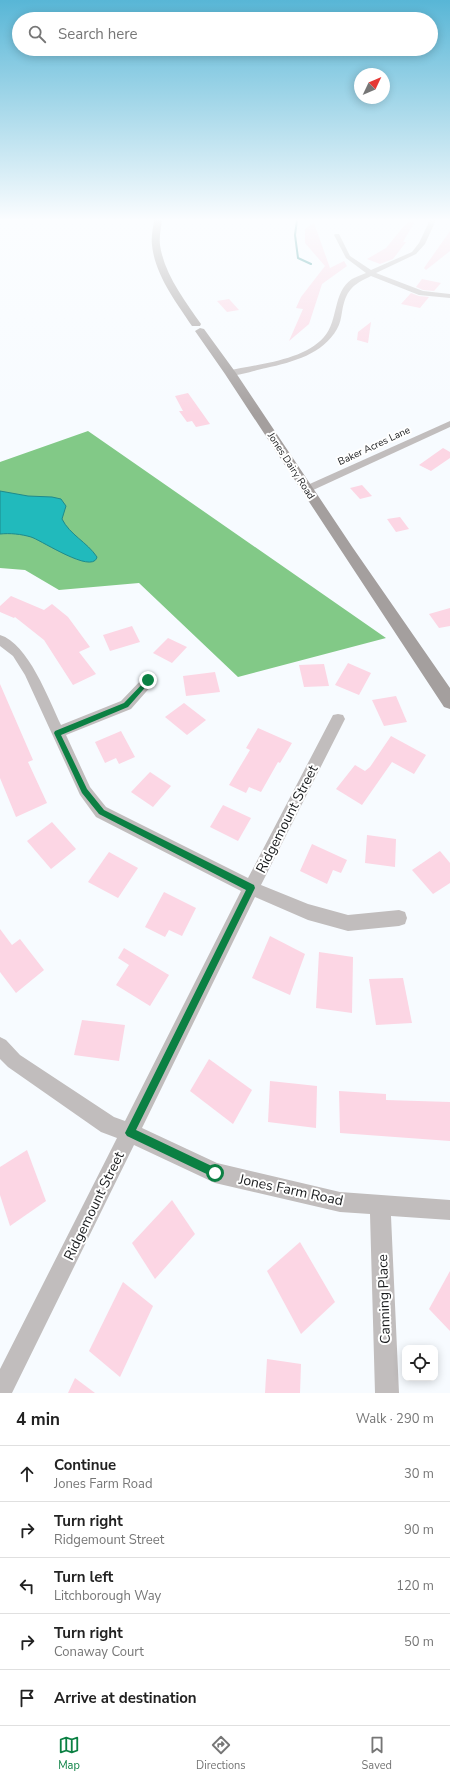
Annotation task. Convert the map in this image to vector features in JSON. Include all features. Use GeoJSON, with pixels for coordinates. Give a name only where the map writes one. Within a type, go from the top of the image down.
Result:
{"type":"FeatureCollection","features":[{"type":"Feature","properties":{"kind":"street","name":"Jones Dairy Road"},"geometry":{"type":"LineString","coordinates":[[172,285],[198,328],[230,373],[450,702]]}},
{"type":"Feature","properties":{"kind":"street"},"geometry":{"type":"LineString","coordinates":[[230,373],[287,361],[310,350],[326,338],[334,328],[341,297],[350,285]]}},
{"type":"Feature","properties":{"kind":"street"},"geometry":{"type":"LineString","coordinates":[[402,285],[423,293],[450,296]]}},
{"type":"Feature","properties":{"kind":"street","name":"Baker Acres Lane"},"geometry":{"type":"LineString","coordinates":[[307,489],[450,424]]}},
{"type":"Feature","properties":{"kind":"street"},"geometry":{"type":"LineString","coordinates":[[0,639],[17,653],[26,666],[85,791],[101,812],[251,888],[308,912],[348,923],[399,918]]}},
{"type":"Feature","properties":{"kind":"street"},"geometry":{"type":"LineString","coordinates":[[57,733],[126,705],[148,680]]}},
{"type":"Feature","properties":{"kind":"street","name":"Ridgemount Street"},"geometry":{"type":"LineString","coordinates":[[0,1393],[251,888],[338,719]]}},
{"type":"Feature","properties":{"kind":"street","name":"Jones Farm Road"},"geometry":{"type":"LineString","coordinates":[[0,1046],[14,1061],[108,1125],[130,1133],[215,1173],[340,1202],[450,1210]]}},
{"type":"Feature","properties":{"kind":"street","name":"Canning Place"},"geometry":{"type":"LineString","coordinates":[[380,1204],[387,1393]]}},
{"type":"Feature","properties":{"kind":"green space"},"geometry":{"type":"Polygon","coordinates":[[[88,431],[386,638],[238,677],[139,583],[59,590],[25,570],[0,568],[0,462],[88,431]]]}},
{"type":"Feature","properties":{"kind":"water"},"geometry":{"type":"Polygon","coordinates":[[[0,491],[28,496],[61,499],[66,506],[62,519],[65,525],[97,557],[93,561],[86,562],[66,555],[31,537],[16,534],[0,534],[0,491]]]}},
{"type":"Feature","properties":{"kind":"building"},"geometry":{"type":"Polygon","coordinates":[[[310,285],[322,285],[309,324],[289,341],[303,309],[296,308],[301,297],[310,285]]]}},
{"type":"Feature","properties":{"kind":"building"},"geometry":{"type":"Polygon","coordinates":[[[417,285],[439,285],[434,291],[423,290],[416,287],[417,285]]]}},
{"type":"Feature","properties":{"kind":"building"},"geometry":{"type":"Polygon","coordinates":[[[411,293],[429,297],[420,308],[401,304],[411,293]]]}},
{"type":"Feature","properties":{"kind":"building"},"geometry":{"type":"Polygon","coordinates":[[[229,299],[239,310],[227,312],[217,301],[229,299]]]}},
{"type":"Feature","properties":{"kind":"building"},"geometry":{"type":"Polygon","coordinates":[[[371,322],[368,343],[357,340],[358,332],[371,322]]]}},
{"type":"Feature","properties":{"kind":"building"},"geometry":{"type":"Polygon","coordinates":[[[188,393],[210,424],[196,427],[192,421],[187,422],[179,411],[183,411],[175,396],[188,393]]]}},
{"type":"Feature","properties":{"kind":"building"},"geometry":{"type":"Polygon","coordinates":[[[443,448],[450,452],[450,458],[431,471],[419,465],[443,448]]]}},
{"type":"Feature","properties":{"kind":"building"},"geometry":{"type":"Polygon","coordinates":[[[362,485],[372,496],[360,499],[350,488],[362,485]]]}},
{"type":"Feature","properties":{"kind":"building"},"geometry":{"type":"Polygon","coordinates":[[[400,517],[409,529],[396,532],[387,519],[400,517]]]}},
{"type":"Feature","properties":{"kind":"building"},"geometry":{"type":"Polygon","coordinates":[[[11,596],[44,610],[52,604],[68,617],[90,647],[79,652],[96,674],[73,685],[44,640],[15,617],[14,618],[0,612],[0,606],[11,596]]]}},
{"type":"Feature","properties":{"kind":"building"},"geometry":{"type":"Polygon","coordinates":[[[450,608],[450,626],[439,628],[429,614],[450,608]]]}},
{"type":"Feature","properties":{"kind":"building"},"geometry":{"type":"Polygon","coordinates":[[[132,626],[140,642],[110,651],[103,635],[132,626]]]}},
{"type":"Feature","properties":{"kind":"building"},"geometry":{"type":"Polygon","coordinates":[[[168,638],[187,647],[172,663],[153,653],[168,638]]]}},
{"type":"Feature","properties":{"kind":"building"},"geometry":{"type":"Polygon","coordinates":[[[348,663],[371,673],[359,695],[335,685],[348,663]]]}},
{"type":"Feature","properties":{"kind":"building"},"geometry":{"type":"Polygon","coordinates":[[[324,664],[329,686],[304,687],[299,665],[324,664]]]}},
{"type":"Feature","properties":{"kind":"building"},"geometry":{"type":"Polygon","coordinates":[[[215,672],[220,692],[186,696],[183,676],[215,672]]]}},
{"type":"Feature","properties":{"kind":"building"},"geometry":{"type":"Polygon","coordinates":[[[0,684],[33,760],[28,762],[47,803],[16,817],[0,778],[0,684]]]}},
{"type":"Feature","properties":{"kind":"building"},"geometry":{"type":"Polygon","coordinates":[[[396,696],[407,722],[384,726],[372,700],[396,696]]]}},
{"type":"Feature","properties":{"kind":"building"},"geometry":{"type":"Polygon","coordinates":[[[184,703],[206,720],[187,735],[165,717],[184,703]]]}},
{"type":"Feature","properties":{"kind":"building"},"geometry":{"type":"Polygon","coordinates":[[[258,728],[292,743],[280,763],[278,762],[261,792],[249,787],[246,793],[229,785],[250,750],[246,748],[258,728]]]}},
{"type":"Feature","properties":{"kind":"building"},"geometry":{"type":"Polygon","coordinates":[[[121,731],[135,757],[119,764],[116,758],[105,763],[95,742],[121,731]]]}},
{"type":"Feature","properties":{"kind":"building"},"geometry":{"type":"Polygon","coordinates":[[[391,736],[426,755],[414,774],[392,762],[362,805],[336,789],[355,765],[365,771],[370,767],[391,736]]]}},
{"type":"Feature","properties":{"kind":"building"},"geometry":{"type":"Polygon","coordinates":[[[150,772],[171,786],[153,807],[131,792],[150,772]]]}},
{"type":"Feature","properties":{"kind":"building"},"geometry":{"type":"Polygon","coordinates":[[[223,805],[251,818],[238,841],[210,827],[223,805]]]}},
{"type":"Feature","properties":{"kind":"building"},"geometry":{"type":"Polygon","coordinates":[[[52,822],[76,849],[51,869],[27,841],[52,822]]]}},
{"type":"Feature","properties":{"kind":"building"},"geometry":{"type":"Polygon","coordinates":[[[367,835],[396,839],[395,867],[365,863],[367,835]]]}},
{"type":"Feature","properties":{"kind":"building"},"geometry":{"type":"Polygon","coordinates":[[[312,844],[347,860],[341,873],[333,870],[327,884],[300,871],[312,844]]]}},
{"type":"Feature","properties":{"kind":"building"},"geometry":{"type":"Polygon","coordinates":[[[440,851],[450,863],[450,883],[433,894],[412,870],[440,851]]]}},
{"type":"Feature","properties":{"kind":"building"},"geometry":{"type":"Polygon","coordinates":[[[109,852],[138,868],[118,898],[88,882],[109,852]]]}},
{"type":"Feature","properties":{"kind":"building"},"geometry":{"type":"Polygon","coordinates":[[[164,892],[196,908],[182,936],[169,930],[165,937],[145,927],[164,892]]]}},
{"type":"Feature","properties":{"kind":"building"},"geometry":{"type":"Polygon","coordinates":[[[0,929],[12,945],[20,939],[44,970],[16,993],[0,972],[0,929]]]}},
{"type":"Feature","properties":{"kind":"building"},"geometry":{"type":"Polygon","coordinates":[[[270,936],[305,954],[290,995],[252,978],[270,936]]]}},
{"type":"Feature","properties":{"kind":"building"},"geometry":{"type":"Polygon","coordinates":[[[124,948],[169,975],[150,1006],[116,985],[129,965],[118,958],[124,948]]]}},
{"type":"Feature","properties":{"kind":"building"},"geometry":{"type":"Polygon","coordinates":[[[319,952],[353,957],[352,1013],[316,1008],[319,952]]]}},
{"type":"Feature","properties":{"kind":"building"},"geometry":{"type":"Polygon","coordinates":[[[403,978],[412,1023],[376,1025],[369,979],[403,978]]]}},
{"type":"Feature","properties":{"kind":"building"},"geometry":{"type":"Polygon","coordinates":[[[82,1020],[125,1025],[119,1061],[74,1055],[82,1020]]]}},
{"type":"Feature","properties":{"kind":"building"},"geometry":{"type":"Polygon","coordinates":[[[209,1059],[252,1090],[233,1124],[190,1091],[209,1059]]]}},
{"type":"Feature","properties":{"kind":"building"},"geometry":{"type":"Polygon","coordinates":[[[270,1081],[317,1086],[316,1128],[268,1122],[270,1081]]]}},
{"type":"Feature","properties":{"kind":"building"},"geometry":{"type":"Polygon","coordinates":[[[339,1091],[386,1094],[386,1100],[450,1102],[450,1141],[340,1133],[339,1091]]]}},
{"type":"Feature","properties":{"kind":"building"},"geometry":{"type":"Polygon","coordinates":[[[27,1150],[46,1201],[10,1226],[0,1195],[0,1167],[27,1150]]]}},
{"type":"Feature","properties":{"kind":"building"},"geometry":{"type":"Polygon","coordinates":[[[172,1200],[195,1234],[155,1279],[132,1243],[172,1200]]]}},
{"type":"Feature","properties":{"kind":"building"},"geometry":{"type":"Polygon","coordinates":[[[300,1242],[335,1302],[301,1334],[267,1271],[300,1242]]]}},
{"type":"Feature","properties":{"kind":"building"},"geometry":{"type":"Polygon","coordinates":[[[450,1271],[450,1331],[429,1309],[450,1271]]]}},
{"type":"Feature","properties":{"kind":"building"},"geometry":{"type":"Polygon","coordinates":[[[123,1282],[153,1306],[120,1377],[89,1351],[123,1282]]]}},
{"type":"Feature","properties":{"kind":"building"},"geometry":{"type":"Polygon","coordinates":[[[267,1359],[301,1364],[300,1393],[265,1393],[267,1359]]]}},
{"type":"Feature","properties":{"kind":"building"},"geometry":{"type":"Polygon","coordinates":[[[75,1378],[95,1393],[68,1393],[75,1378]]]}},
{"type":"Feature","properties":{"kind":"route"},"geometry":{"type":"LineString","coordinates":[[148,680],[126,705],[57,733],[85,791],[101,812],[251,888],[130,1133],[215,1173]]}}]}
